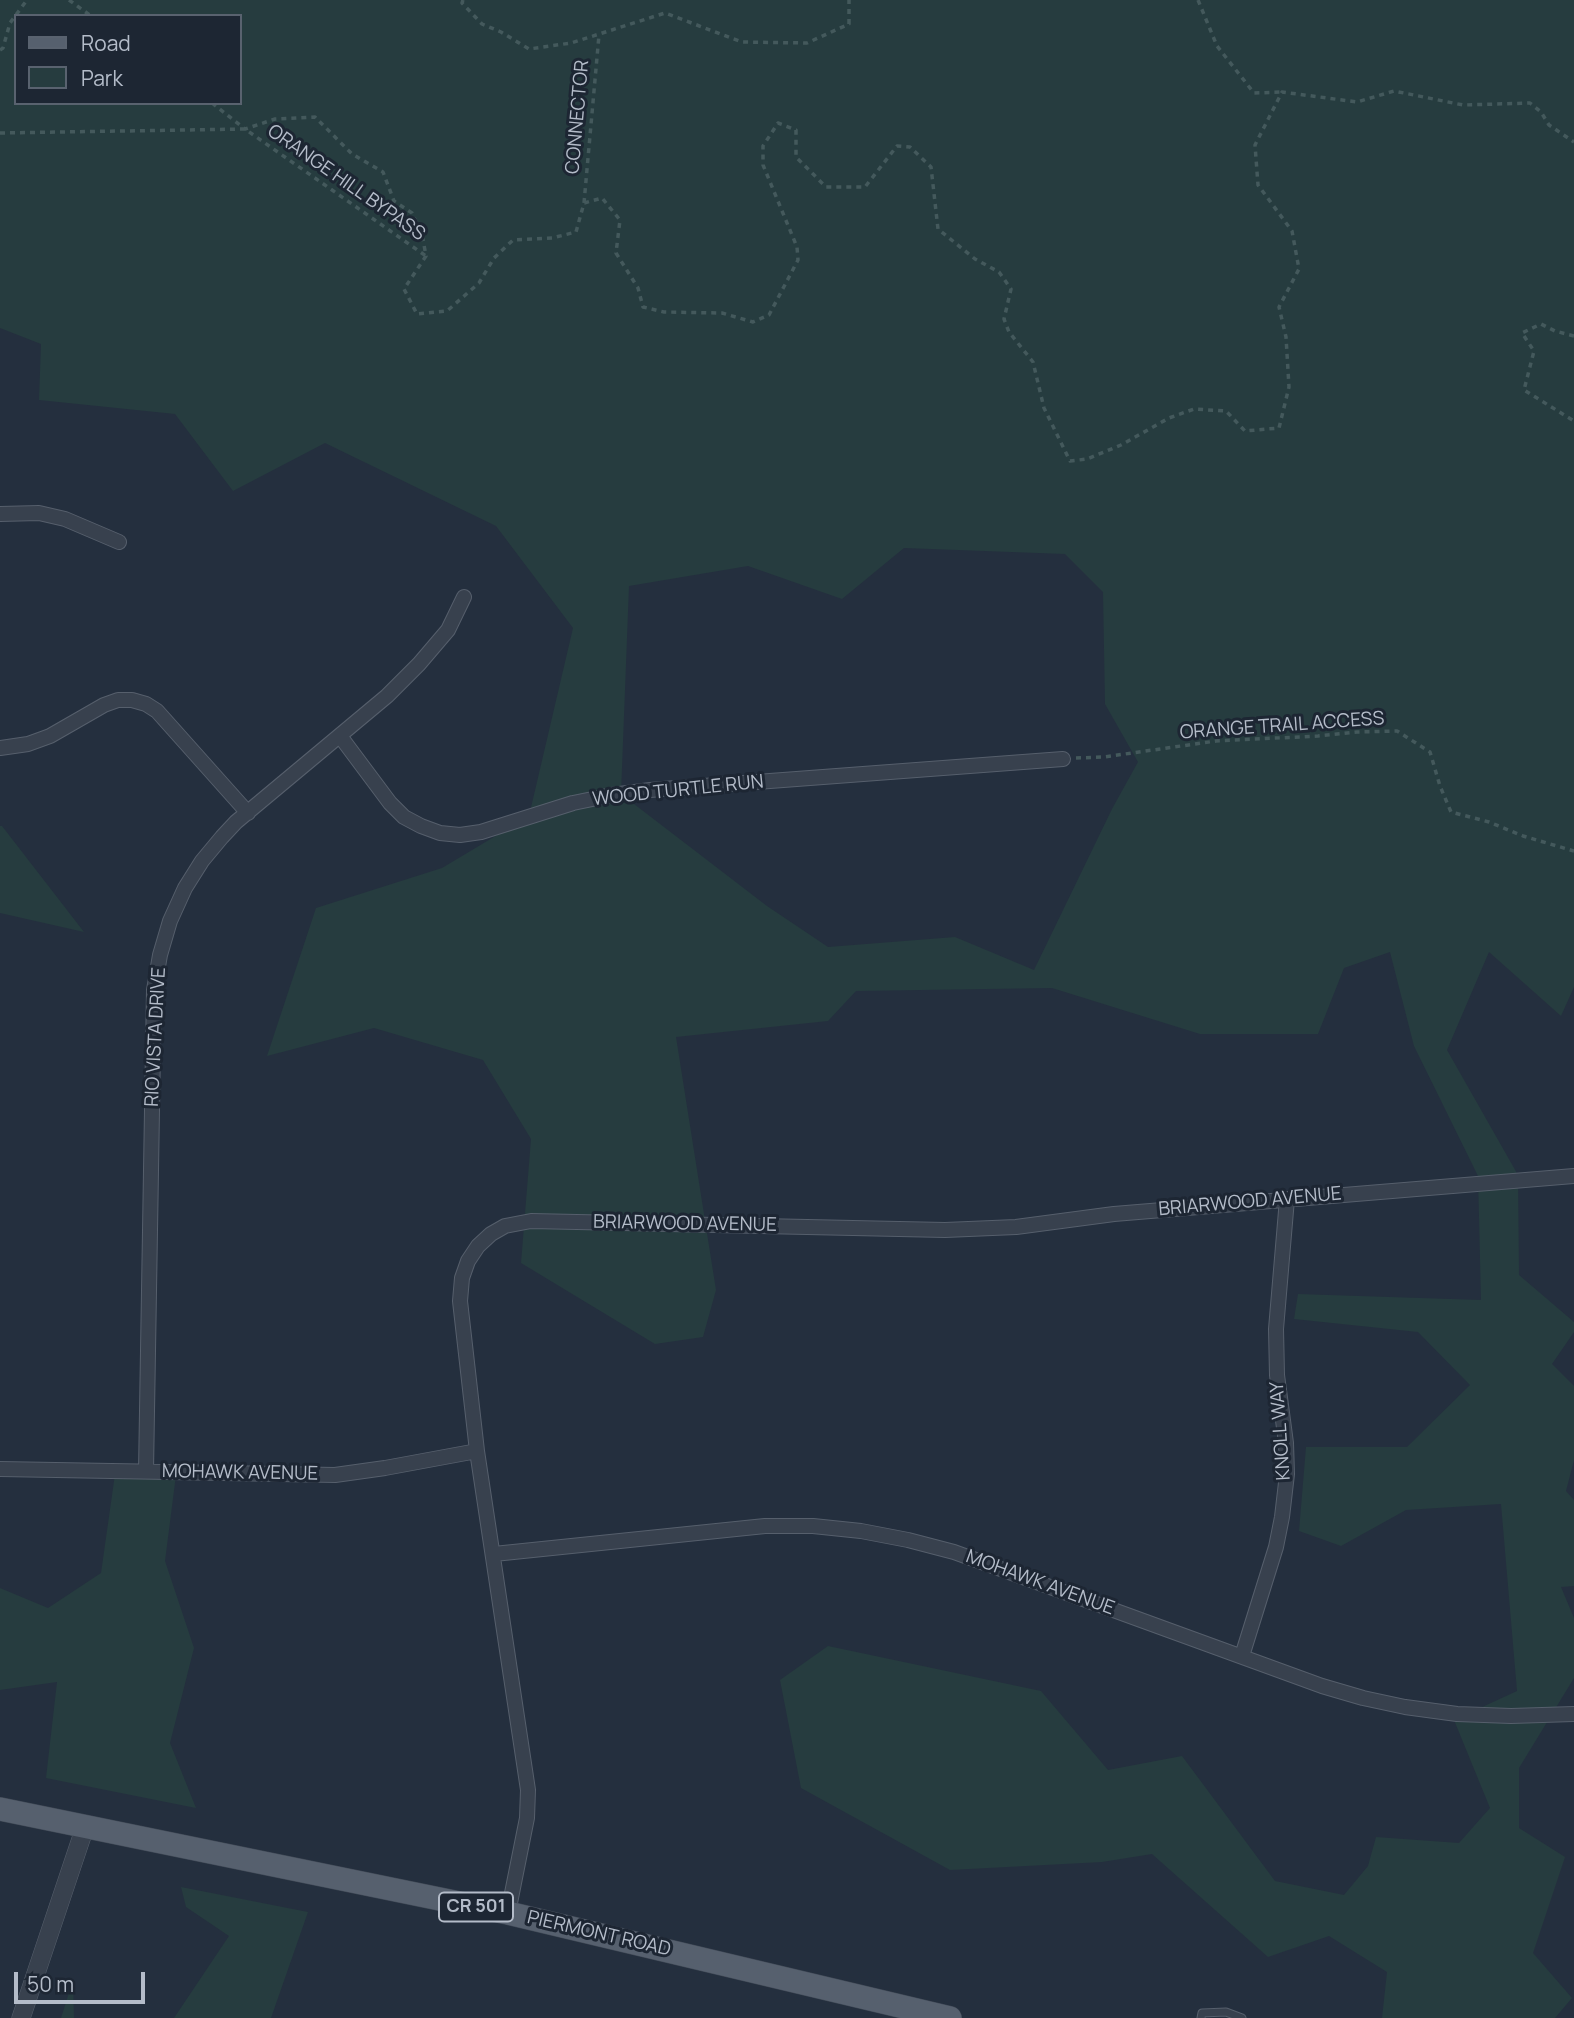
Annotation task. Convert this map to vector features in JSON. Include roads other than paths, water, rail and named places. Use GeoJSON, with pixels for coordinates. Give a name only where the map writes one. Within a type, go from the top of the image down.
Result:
{"type":"FeatureCollection","features":[{"type":"Feature","properties":{"kind":"main road","name":"PIERMONT ROAD"},"geometry":{"type":"LineString","coordinates":[[0,1809],[508,1913],[950,2018]]}},
{"type":"Feature","properties":{"kind":"street"},"geometry":{"type":"LineString","coordinates":[[0,514],[39,513],[65,519],[118,542]]}},
{"type":"Feature","properties":{"kind":"street","name":"RIO VISTA DRIVE"},"geometry":{"type":"LineString","coordinates":[[146,1471],[154,990],[170,920],[185,888],[222,837],[387,696],[448,630],[464,597]]}},
{"type":"Feature","properties":{"kind":"street"},"geometry":{"type":"LineString","coordinates":[[0,748],[28,744],[50,736],[104,705],[118,700],[139,702],[157,711],[248,813]]}},
{"type":"Feature","properties":{"kind":"street","name":"WOOD TURTLE RUN"},"geometry":{"type":"LineString","coordinates":[[340,736],[390,803],[404,817],[421,827],[460,835],[481,832],[573,803],[650,790],[1063,758]]}},
{"type":"Feature","properties":{"kind":"street","name":"BRIARWOOD AVENUE"},"geometry":{"type":"LineString","coordinates":[[508,1913],[524,1839],[528,1790],[478,1451],[460,1301],[462,1278],[468,1261],[478,1246],[491,1234],[505,1226],[531,1221],[945,1230],[1016,1227],[1114,1214],[1574,1175]]}},
{"type":"Feature","properties":{"kind":"street","name":"KNOLL WAY"},"geometry":{"type":"LineString","coordinates":[[1242,1656],[1276,1547],[1287,1474],[1286,1443],[1277,1375],[1276,1329],[1287,1199]]}},
{"type":"Feature","properties":{"kind":"street","name":"MOHAWK AVENUE"},"geometry":{"type":"LineString","coordinates":[[0,1469],[335,1475],[478,1451]]}},
{"type":"Feature","properties":{"kind":"street","name":"MOHAWK AVENUE"},"geometry":{"type":"LineString","coordinates":[[494,1554],[765,1526],[813,1526],[861,1531],[908,1539],[954,1552],[1322,1686],[1363,1698],[1457,1714],[1574,1714]]}},
{"type":"Feature","properties":{"kind":"street"},"geometry":{"type":"LineString","coordinates":[[21,2018],[85,1827]]}},
{"type":"Feature","properties":{"kind":"lane"},"geometry":{"type":"LineString","coordinates":[[1201,2018],[1202,2013],[1226,2012],[1242,2018]]}}]}
